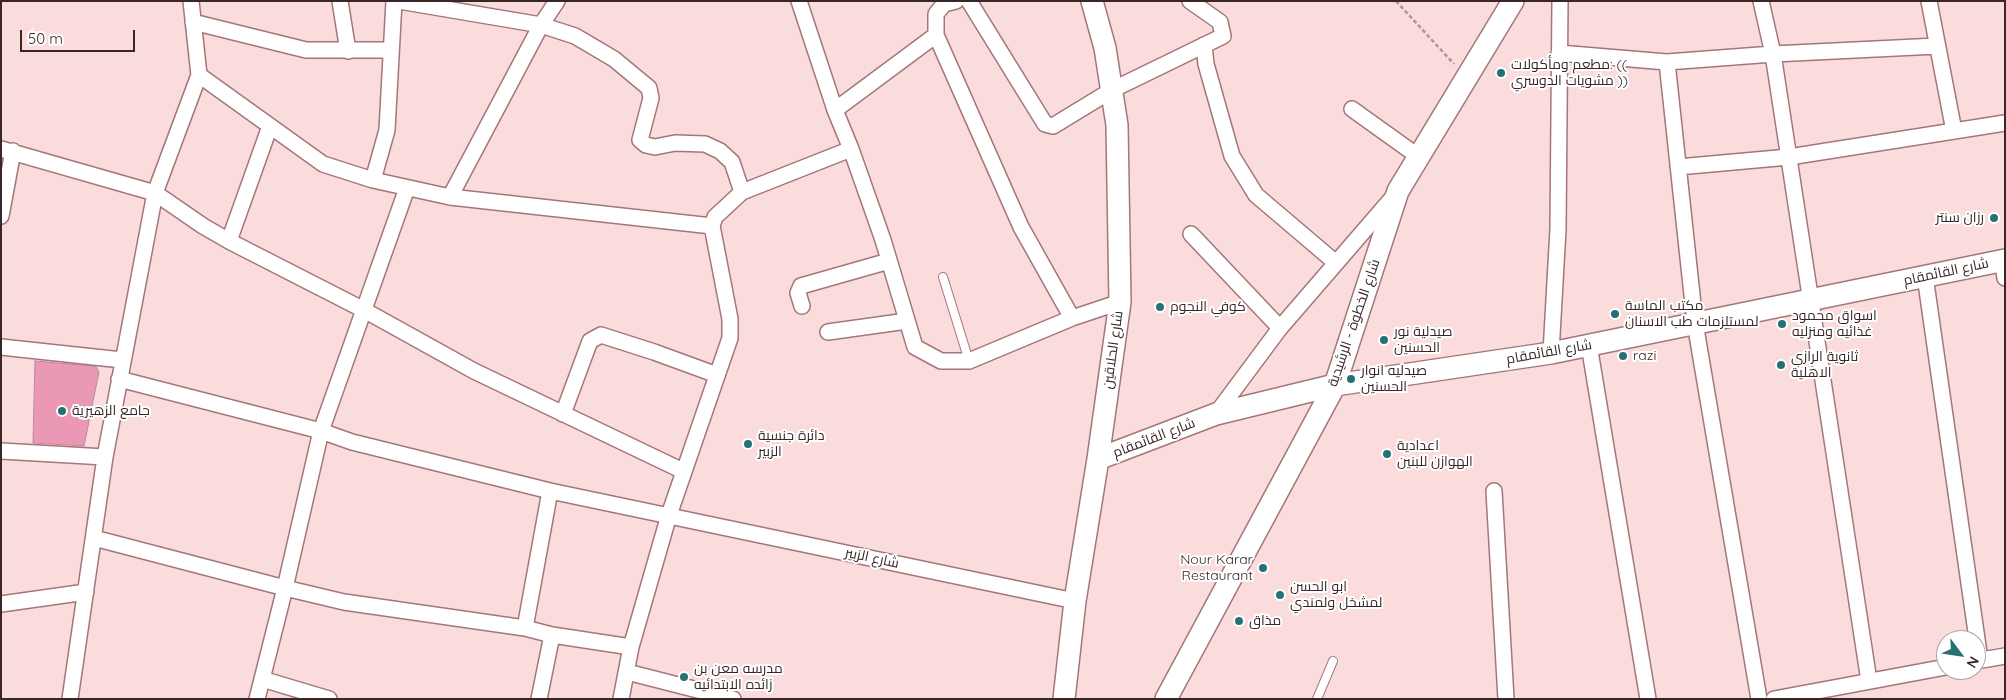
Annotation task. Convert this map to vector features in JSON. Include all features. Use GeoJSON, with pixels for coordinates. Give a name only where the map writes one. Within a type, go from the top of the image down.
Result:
{"type":"FeatureCollection","features":[{"type":"Feature","properties":{"kind":"main road","name":"شارع الحلاقين"},"geometry":{"type":"LineString","coordinates":[[1064,699],[1075,600],[1098,459],[1120,302],[1117,125],[1105,48],[1092,1]]}},
{"type":"Feature","properties":{"kind":"main road","name":"شارع الخطوة - الرشيدية"},"geometry":{"type":"LineString","coordinates":[[1166,699],[1335,385],[1398,191],[1513,1]]}},
{"type":"Feature","properties":{"kind":"main road","name":"شارع القائمقام"},"geometry":{"type":"LineString","coordinates":[[1098,459],[1216,414],[1335,385],[1551,353],[1925,276],[2004,266]]}},
{"type":"Feature","properties":{"kind":"street"},"geometry":{"type":"LineString","coordinates":[[70,699],[105,457],[155,193],[199,75],[191,1]]}},
{"type":"Feature","properties":{"kind":"street"},"geometry":{"type":"LineString","coordinates":[[340,1],[348,52]]}},
{"type":"Feature","properties":{"kind":"street"},"geometry":{"type":"LineString","coordinates":[[373,180],[387,130],[394,1]]}},
{"type":"Feature","properties":{"kind":"street"},"geometry":{"type":"LineString","coordinates":[[399,1],[541,25],[575,36],[614,59],[649,88],[651,98],[640,140],[655,147],[675,144],[705,144],[720,151],[732,162],[742,192]]}},
{"type":"Feature","properties":{"kind":"street"},"geometry":{"type":"LineString","coordinates":[[450,197],[541,25],[557,1]]}},
{"type":"Feature","properties":{"kind":"street"},"geometry":{"type":"LineString","coordinates":[[799,1],[835,110],[852,149],[890,261],[915,347],[941,361],[969,361],[1072,318],[1120,302]]}},
{"type":"Feature","properties":{"kind":"street"},"geometry":{"type":"LineString","coordinates":[[969,1],[1045,124],[1053,126],[1112,90],[1223,36],[1220,22],[1190,1]]}},
{"type":"Feature","properties":{"kind":"street"},"geometry":{"type":"LineString","coordinates":[[1551,353],[1558,229],[1558,53],[1560,1]]}},
{"type":"Feature","properties":{"kind":"street"},"geometry":{"type":"LineString","coordinates":[[1761,1],[1773,54],[1869,681]]}},
{"type":"Feature","properties":{"kind":"street"},"geometry":{"type":"LineString","coordinates":[[1929,1],[1954,131]]}},
{"type":"Feature","properties":{"kind":"street"},"geometry":{"type":"LineString","coordinates":[[948,2],[936,14],[936,35],[1021,227],[1072,318]]}},
{"type":"Feature","properties":{"kind":"street"},"geometry":{"type":"LineString","coordinates":[[193,22],[306,50],[348,52],[391,50]]}},
{"type":"Feature","properties":{"kind":"street"},"geometry":{"type":"LineString","coordinates":[[835,110],[936,35]]}},
{"type":"Feature","properties":{"kind":"street"},"geometry":{"type":"LineString","coordinates":[[1204,45],[1206,64],[1232,156],[1256,195],[1336,263]]}},
{"type":"Feature","properties":{"kind":"street"},"geometry":{"type":"LineString","coordinates":[[1558,53],[1667,62],[1773,54],[1937,46]]}},
{"type":"Feature","properties":{"kind":"street"},"geometry":{"type":"LineString","coordinates":[[1667,62],[1695,323],[1759,699]]}},
{"type":"Feature","properties":{"kind":"street"},"geometry":{"type":"LineString","coordinates":[[199,75],[323,164],[373,180],[450,197],[712,226]]}},
{"type":"Feature","properties":{"kind":"street"},"geometry":{"type":"LineString","coordinates":[[1352,109],[1419,157]]}},
{"type":"Feature","properties":{"kind":"street"},"geometry":{"type":"LineString","coordinates":[[1678,167],[1789,157],[2005,123]]}},
{"type":"Feature","properties":{"kind":"street"},"geometry":{"type":"LineString","coordinates":[[229,241],[270,126]]}},
{"type":"Feature","properties":{"kind":"street"},"geometry":{"type":"LineString","coordinates":[[621,699],[631,647],[683,471],[730,338],[730,319],[712,226],[715,217],[742,192],[852,149]]}},
{"type":"Feature","properties":{"kind":"street"},"geometry":{"type":"LineString","coordinates":[[1,216],[7,150],[155,193],[203,226],[229,241],[364,310],[474,371],[683,471]]}},
{"type":"Feature","properties":{"kind":"street"},"geometry":{"type":"LineString","coordinates":[[257,699],[321,431],[407,188]]}},
{"type":"Feature","properties":{"kind":"street"},"geometry":{"type":"LineString","coordinates":[[1216,414],[1280,328],[1398,191]]}},
{"type":"Feature","properties":{"kind":"street"},"geometry":{"type":"LineString","coordinates":[[1191,234],[1280,328]]}},
{"type":"Feature","properties":{"kind":"street"},"geometry":{"type":"LineString","coordinates":[[802,306],[798,293],[801,286],[890,261]]}},
{"type":"Feature","properties":{"kind":"street"},"geometry":{"type":"LineString","coordinates":[[1925,276],[1974,630]]}},
{"type":"Feature","properties":{"kind":"street"},"geometry":{"type":"LineString","coordinates":[[828,332],[907,321]]}},
{"type":"Feature","properties":{"kind":"street"},"geometry":{"type":"LineString","coordinates":[[563,414],[590,342],[601,336],[717,375]]}},
{"type":"Feature","properties":{"kind":"street"},"geometry":{"type":"LineString","coordinates":[[1589,345],[1648,699]]}},
{"type":"Feature","properties":{"kind":"street"},"geometry":{"type":"LineString","coordinates":[[1,347],[122,360]]}},
{"type":"Feature","properties":{"kind":"street","name":"شارع الزبير"},"geometry":{"type":"LineString","coordinates":[[119,379],[321,431],[352,442],[550,491],[1075,600]]}},
{"type":"Feature","properties":{"kind":"street"},"geometry":{"type":"LineString","coordinates":[[1,451],[105,457]]}},
{"type":"Feature","properties":{"kind":"street"},"geometry":{"type":"LineString","coordinates":[[525,628],[550,491]]}},
{"type":"Feature","properties":{"kind":"street"},"geometry":{"type":"LineString","coordinates":[[1494,491],[1506,699]]}},
{"type":"Feature","properties":{"kind":"street"},"geometry":{"type":"LineString","coordinates":[[94,538],[344,602],[525,628],[552,635],[631,647]]}},
{"type":"Feature","properties":{"kind":"street"},"geometry":{"type":"LineString","coordinates":[[1,604],[86,592]]}},
{"type":"Feature","properties":{"kind":"street"},"geometry":{"type":"LineString","coordinates":[[539,699],[552,635]]}},
{"type":"Feature","properties":{"kind":"street"},"geometry":{"type":"LineString","coordinates":[[1986,660],[2005,656]]}},
{"type":"Feature","properties":{"kind":"street"},"geometry":{"type":"LineString","coordinates":[[1774,699],[1936,669]]}},
{"type":"Feature","properties":{"kind":"street"},"geometry":{"type":"LineString","coordinates":[[627,672],[733,699]]}},
{"type":"Feature","properties":{"kind":"street"},"geometry":{"type":"LineString","coordinates":[[262,679],[329,699]]}},
{"type":"Feature","properties":{"kind":"lane"},"geometry":{"type":"LineString","coordinates":[[944,276],[969,361]]}},
{"type":"Feature","properties":{"kind":"lane"},"geometry":{"type":"LineString","coordinates":[[1317,699],[1333,661]]}},
{"type":"Feature","properties":{"kind":"path"},"geometry":{"type":"LineString","coordinates":[[1396,1],[1466,77]]}},
{"type":"Feature","properties":{"kind":"building","name":"جامع الزهيرية"},"geometry":{"type":"Polygon","coordinates":[[[35,361],[92,366],[96,367],[99,372],[84,446],[33,443],[35,361]]]}},
{"type":"Feature","properties":{"kind":"place","name":"مطعم ومأكولات: (( مشويات الدوسري ))"},"geometry":{"type":"Point","coordinates":[1501,73]}},
{"type":"Feature","properties":{"kind":"place","name":"رزان سنتر"},"geometry":{"type":"Point","coordinates":[1994,218]}},
{"type":"Feature","properties":{"kind":"place","name":"كوفي النجوم"},"geometry":{"type":"Point","coordinates":[1160,307]}},
{"type":"Feature","properties":{"kind":"place","name":"مكتب الماسة لمستلزمات طب الاسنان"},"geometry":{"type":"Point","coordinates":[1615,314]}},
{"type":"Feature","properties":{"kind":"place","name":"اسواق محمود غذائيه ومنزليه"},"geometry":{"type":"Point","coordinates":[1782,324]}},
{"type":"Feature","properties":{"kind":"place","name":"صيدلية نور الحسنين"},"geometry":{"type":"Point","coordinates":[1384,340]}},
{"type":"Feature","properties":{"kind":"place","name":"razi"},"geometry":{"type":"Point","coordinates":[1623,356]}},
{"type":"Feature","properties":{"kind":"place","name":"ثانوية الرازي الاهلية"},"geometry":{"type":"Point","coordinates":[1781,365]}},
{"type":"Feature","properties":{"kind":"place","name":"صيدليه انوار الحسنين"},"geometry":{"type":"Point","coordinates":[1351,379]}},
{"type":"Feature","properties":{"kind":"place","name":"جامع الزهيرية"},"geometry":{"type":"Point","coordinates":[62,411]}},
{"type":"Feature","properties":{"kind":"place","name":"دائرة جنسية الزبير"},"geometry":{"type":"Point","coordinates":[748,444]}},
{"type":"Feature","properties":{"kind":"place","name":"اعدادية الهوازن للبنين"},"geometry":{"type":"Point","coordinates":[1387,454]}},
{"type":"Feature","properties":{"kind":"place","name":"Nour Karar Restaurant"},"geometry":{"type":"Point","coordinates":[1263,568]}},
{"type":"Feature","properties":{"kind":"place","name":"ابو الحسن لمشخل ولمندي"},"geometry":{"type":"Point","coordinates":[1280,595]}},
{"type":"Feature","properties":{"kind":"place","name":"مذاق"},"geometry":{"type":"Point","coordinates":[1239,621]}},
{"type":"Feature","properties":{"kind":"place","name":"مدرسه معن بن زائده الابتدائيه"},"geometry":{"type":"Point","coordinates":[684,677]}}]}
